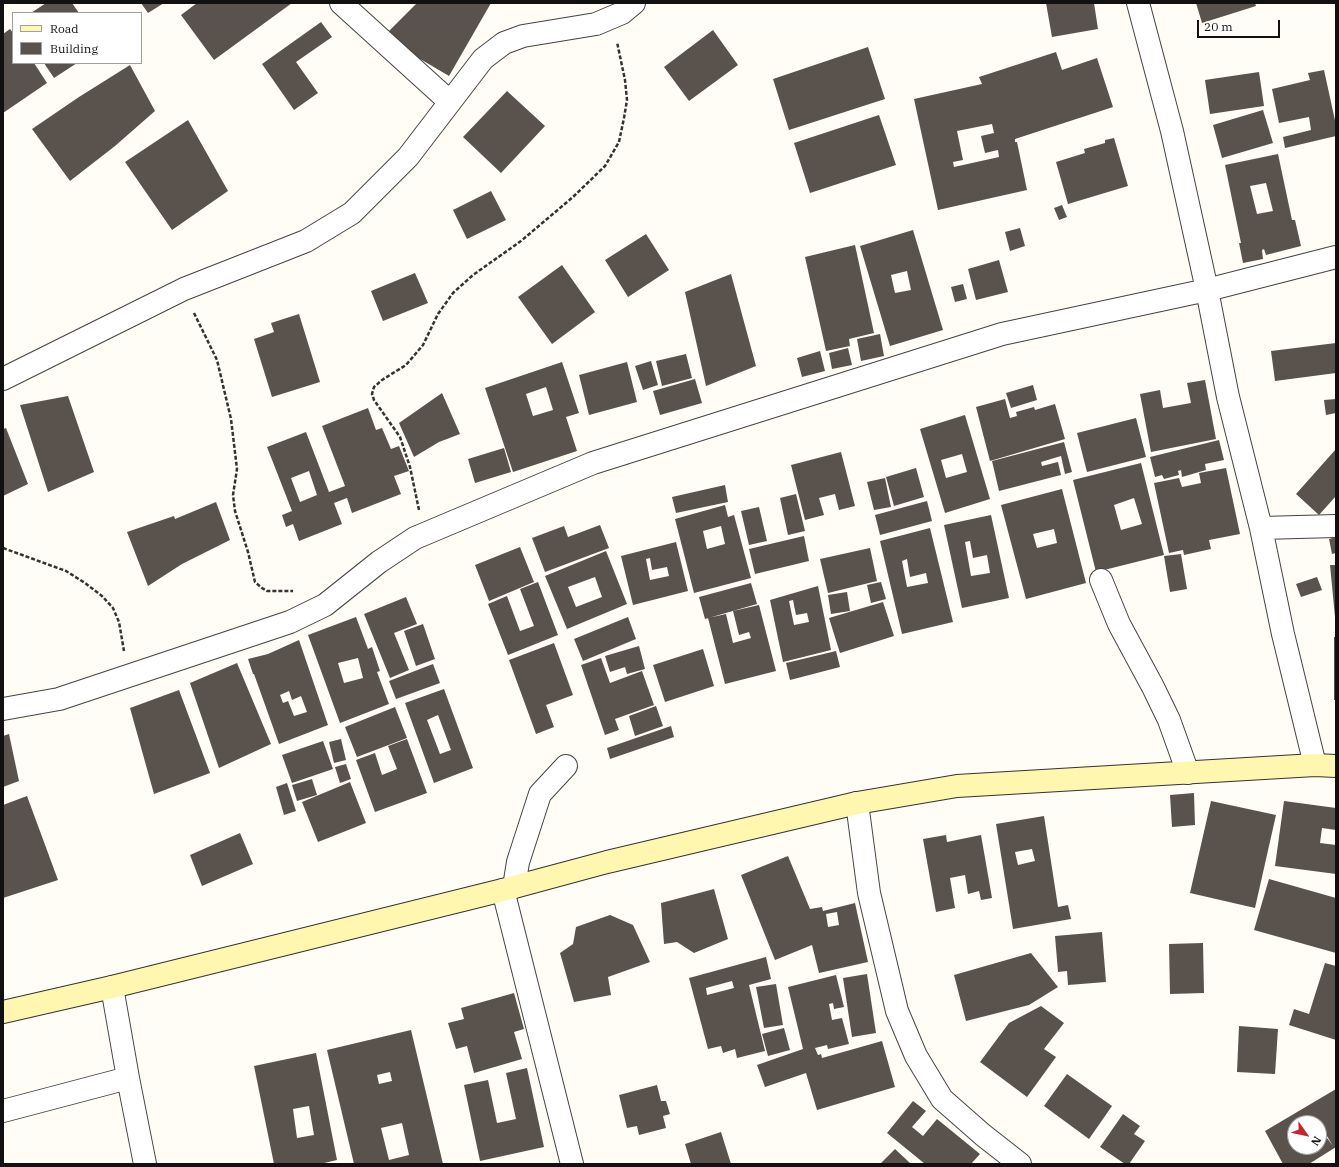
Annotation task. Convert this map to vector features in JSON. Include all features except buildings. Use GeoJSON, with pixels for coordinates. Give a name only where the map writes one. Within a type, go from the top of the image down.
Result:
{"type":"FeatureCollection","features":[{"type":"Feature","properties":{"kind":"street"},"geometry":{"type":"LineString","coordinates":[[341,3],[450,102]]}},
{"type":"Feature","properties":{"kind":"street"},"geometry":{"type":"LineString","coordinates":[[3,379],[184,289],[306,241],[352,213],[408,157],[483,59],[504,43],[523,36],[596,24],[622,13],[634,3]]}},
{"type":"Feature","properties":{"kind":"street"},"geometry":{"type":"LineString","coordinates":[[3,1012],[112,987],[509,889],[607,862],[857,803],[957,786],[1325,766],[1283,634],[1261,528],[1228,397],[1207,290],[1172,130],[1138,3]]}},
{"type":"Feature","properties":{"kind":"street"},"geometry":{"type":"LineString","coordinates":[[3,709],[59,698],[290,622],[325,605],[379,562],[415,538],[593,464],[1002,334],[1207,290],[1326,259],[1336,273]]}},
{"type":"Feature","properties":{"kind":"street"},"geometry":{"type":"LineString","coordinates":[[1261,528],[1336,526]]}},
{"type":"Feature","properties":{"kind":"street"},"geometry":{"type":"LineString","coordinates":[[1101,580],[1119,624],[1169,720],[1188,773]]}},
{"type":"Feature","properties":{"kind":"street"},"geometry":{"type":"LineString","coordinates":[[566,766],[540,794],[509,889],[572,1164]]}},
{"type":"Feature","properties":{"kind":"street"},"geometry":{"type":"LineString","coordinates":[[857,803],[869,893],[897,1011],[916,1056],[942,1099],[983,1135],[1020,1164]]}},
{"type":"Feature","properties":{"kind":"street"},"geometry":{"type":"LineString","coordinates":[[112,987],[128,1078],[146,1164]]}},
{"type":"Feature","properties":{"kind":"street"},"geometry":{"type":"LineString","coordinates":[[3,1111],[128,1078]]}},
{"type":"Feature","properties":{"kind":"path"},"geometry":{"type":"LineString","coordinates":[[415,538],[419,508],[410,467],[400,437],[374,400],[372,394],[374,387],[382,380],[406,365],[423,345],[438,314],[454,293],[473,275],[521,241],[573,197],[605,166],[619,142],[627,100],[625,80],[612,17]]}},
{"type":"Feature","properties":{"kind":"path"},"geometry":{"type":"LineString","coordinates":[[184,289],[196,320],[217,360],[232,426],[237,469],[233,495],[235,510],[248,552],[255,582],[267,591],[306,592],[325,605]]}},
{"type":"Feature","properties":{"kind":"path"},"geometry":{"type":"LineString","coordinates":[[3,548],[66,571],[85,582],[102,596],[113,608],[119,622],[128,676]]}}]}
